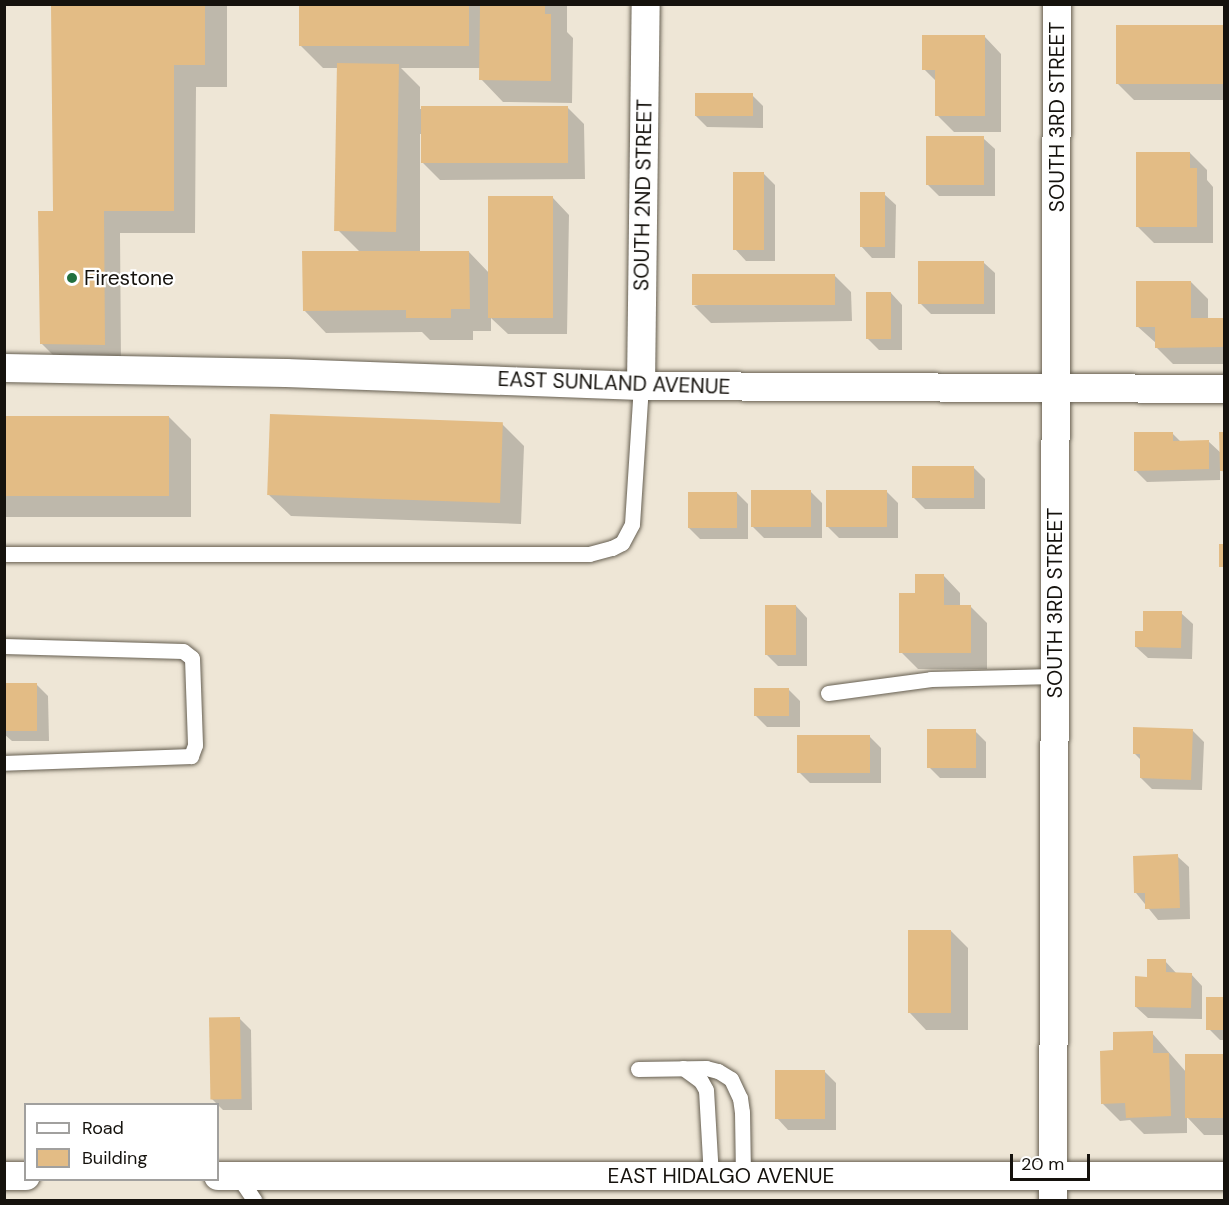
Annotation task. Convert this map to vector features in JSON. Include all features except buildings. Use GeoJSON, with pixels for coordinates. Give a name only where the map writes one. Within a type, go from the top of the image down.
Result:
{"type":"FeatureCollection","features":[{"type":"Feature","properties":{"kind":"street","name":"SOUTH 2ND STREET"},"geometry":{"type":"LineString","coordinates":[[641,386],[646,4]]}},
{"type":"Feature","properties":{"kind":"street","name":"SOUTH 3RD STREET"},"geometry":{"type":"LineString","coordinates":[[1053,1188],[1057,4]]}},
{"type":"Feature","properties":{"kind":"street","name":"EAST SUNLAND AVENUE"},"geometry":{"type":"LineString","coordinates":[[4,368],[286,373],[641,386],[1056,390],[1224,389]]}},
{"type":"Feature","properties":{"kind":"street"},"geometry":{"type":"LineString","coordinates":[[4,1176],[24,1176]]}},
{"type":"Feature","properties":{"kind":"street","name":"EAST HIDALGO AVENUE"},"geometry":{"type":"LineString","coordinates":[[228,1176],[743,1176],[1053,1188],[1224,1176]]}},
{"type":"Feature","properties":{"kind":"lane"},"geometry":{"type":"LineString","coordinates":[[4,554],[589,554],[622,543],[632,524],[641,386]]}},
{"type":"Feature","properties":{"kind":"lane"},"geometry":{"type":"LineString","coordinates":[[4,646],[183,651],[192,658],[195,745],[191,756],[4,763]]}},
{"type":"Feature","properties":{"kind":"lane"},"geometry":{"type":"LineString","coordinates":[[828,693],[931,679],[1055,676]]}},
{"type":"Feature","properties":{"kind":"lane"},"geometry":{"type":"LineString","coordinates":[[684,1068],[701,1081],[706,1090],[711,1176]]}},
{"type":"Feature","properties":{"kind":"lane"},"geometry":{"type":"LineString","coordinates":[[638,1069],[684,1068],[718,1071],[731,1079],[736,1087],[742,1112],[743,1176]]}},
{"type":"Feature","properties":{"kind":"lane"},"geometry":{"type":"LineString","coordinates":[[228,1176],[254,1200]]}},
{"type":"Feature","properties":{"kind":"place","name":"Firestone"},"geometry":{"type":"Point","coordinates":[72,278]}}]}
